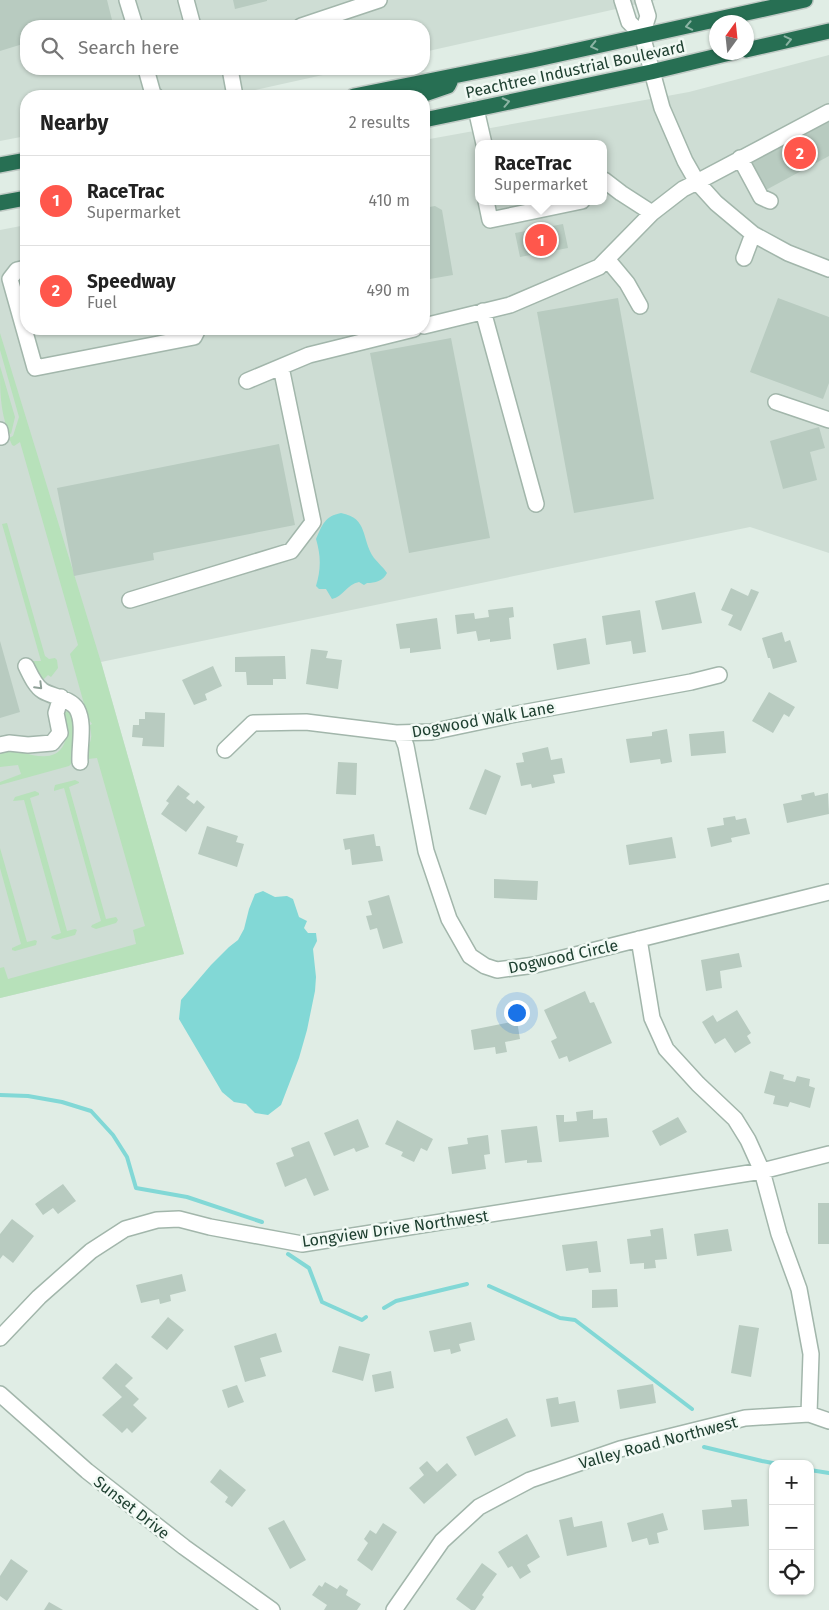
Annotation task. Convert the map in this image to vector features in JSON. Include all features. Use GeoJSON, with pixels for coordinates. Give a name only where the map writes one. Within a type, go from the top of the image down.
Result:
{"type":"FeatureCollection","features":[{"type":"Feature","properties":{"kind":"highway","name":"Peachtree Industrial Boulevard"},"geometry":{"type":"LineString","coordinates":[[384,90],[712,22],[805,0]]}},
{"type":"Feature","properties":{"kind":"highway"},"geometry":{"type":"LineString","coordinates":[[754,48],[826,34]]}},
{"type":"Feature","properties":{"kind":"highway","name":"Peachtree Industrial Boulevard"},"geometry":{"type":"LineString","coordinates":[[430,120],[709,58]]}},
{"type":"Feature","properties":{"kind":"highway"},"geometry":{"type":"LineString","coordinates":[[430,92],[448,86],[453,76]]}},
{"type":"Feature","properties":{"kind":"highway"},"geometry":{"type":"LineString","coordinates":[[0,165],[20,161]]}},
{"type":"Feature","properties":{"kind":"highway"},"geometry":{"type":"LineString","coordinates":[[0,202],[20,199]]}},
{"type":"Feature","properties":{"kind":"street"},"geometry":{"type":"LineString","coordinates":[[127,0],[133,20]]}},
{"type":"Feature","properties":{"kind":"street"},"geometry":{"type":"LineString","coordinates":[[186,0],[191,20]]}},
{"type":"Feature","properties":{"kind":"street"},"geometry":{"type":"LineString","coordinates":[[319,20],[379,0]]}},
{"type":"Feature","properties":{"kind":"street"},"geometry":{"type":"LineString","coordinates":[[622,0],[629,22],[642,35]]}},
{"type":"Feature","properties":{"kind":"street"},"geometry":{"type":"LineString","coordinates":[[644,0],[648,16],[642,35],[651,72],[662,108],[685,161],[697,182],[716,203],[753,234],[788,253],[829,269]]}},
{"type":"Feature","properties":{"kind":"street"},"geometry":{"type":"LineString","coordinates":[[148,75],[152,90]]}},
{"type":"Feature","properties":{"kind":"street"},"geometry":{"type":"LineString","coordinates":[[231,75],[234,90]]}},
{"type":"Feature","properties":{"kind":"street"},"geometry":{"type":"LineString","coordinates":[[476,109],[483,140]]}},
{"type":"Feature","properties":{"kind":"street"},"geometry":{"type":"LineString","coordinates":[[430,325],[510,305],[599,267],[652,213],[683,190],[829,112]]}},
{"type":"Feature","properties":{"kind":"street"},"geometry":{"type":"LineString","coordinates":[[740,158],[761,197],[770,201]]}},
{"type":"Feature","properties":{"kind":"street"},"geometry":{"type":"LineString","coordinates":[[607,182],[652,213]]}},
{"type":"Feature","properties":{"kind":"street"},"geometry":{"type":"LineString","coordinates":[[607,196],[620,193]]}},
{"type":"Feature","properties":{"kind":"street"},"geometry":{"type":"LineString","coordinates":[[487,205],[490,220],[563,205]]}},
{"type":"Feature","properties":{"kind":"street"},"geometry":{"type":"LineString","coordinates":[[744,258],[753,234]]}},
{"type":"Feature","properties":{"kind":"street"},"geometry":{"type":"LineString","coordinates":[[607,259],[627,283],[640,306]]}},
{"type":"Feature","properties":{"kind":"street"},"geometry":{"type":"LineString","coordinates":[[20,269],[16,270],[10,279],[20,315]]}},
{"type":"Feature","properties":{"kind":"street"},"geometry":{"type":"LineString","coordinates":[[483,312],[536,504]]}},
{"type":"Feature","properties":{"kind":"street"},"geometry":{"type":"LineString","coordinates":[[26,335],[35,368],[194,337],[195,335]]}},
{"type":"Feature","properties":{"kind":"street"},"geometry":{"type":"LineString","coordinates":[[247,381],[309,355],[390,335]]}},
{"type":"Feature","properties":{"kind":"street"},"geometry":{"type":"LineString","coordinates":[[130,600],[291,551],[313,522],[281,367]]}},
{"type":"Feature","properties":{"kind":"street"},"geometry":{"type":"LineString","coordinates":[[776,402],[829,420]]}},
{"type":"Feature","properties":{"kind":"street"},"geometry":{"type":"LineString","coordinates":[[26,666],[30,676],[43,691],[61,697],[76,709],[82,730],[79,750],[80,762]]}},
{"type":"Feature","properties":{"kind":"street","name":"Dogwood Walk Lane"},"geometry":{"type":"LineString","coordinates":[[225,750],[253,723],[306,722],[401,733],[431,732],[719,675]]}},
{"type":"Feature","properties":{"kind":"street"},"geometry":{"type":"LineString","coordinates":[[0,745],[9,743],[28,746],[52,744],[60,733],[56,713],[61,697]]}},
{"type":"Feature","properties":{"kind":"street","name":"Dogwood Circle"},"geometry":{"type":"LineString","coordinates":[[401,733],[406,746],[426,851],[449,919],[470,956],[485,966],[497,970],[535,965],[829,892]]}},
{"type":"Feature","properties":{"kind":"street"},"geometry":{"type":"LineString","coordinates":[[639,939],[652,1018],[666,1049],[698,1084],[735,1119],[748,1140],[762,1171],[779,1234],[799,1289],[811,1354],[809,1414]]}},
{"type":"Feature","properties":{"kind":"street","name":"Longview Drive Northwest"},"geometry":{"type":"LineString","coordinates":[[0,1338],[39,1297],[91,1251],[126,1229],[157,1220],[179,1220],[302,1244],[762,1171],[829,1154]]}},
{"type":"Feature","properties":{"kind":"street","name":"Sunset Drive"},"geometry":{"type":"LineString","coordinates":[[0,1394],[87,1471],[184,1546],[272,1610]]}},
{"type":"Feature","properties":{"kind":"street","name":"Valley Road Northwest"},"geometry":{"type":"LineString","coordinates":[[394,1610],[442,1541],[479,1507],[530,1480],[620,1448],[745,1418],[809,1414],[829,1421]]}},
{"type":"Feature","properties":{"kind":"shaded area"},"geometry":{"type":"Polygon","coordinates":[[[0,0],[656,0],[430,51],[430,20],[20,20],[20,75],[323,75],[255,90],[20,90],[20,137],[0,141],[0,0]]]}},
{"type":"Feature","properties":{"kind":"shaded area"},"geometry":{"type":"Polygon","coordinates":[[[829,55],[829,553],[750,527],[101,662],[184,954],[0,998],[0,230],[20,226],[20,335],[430,335],[430,139],[689,92],[829,55]]]}},
{"type":"Feature","properties":{"kind":"green space"},"geometry":{"type":"Polygon","coordinates":[[[0,333],[101,662],[184,954],[0,998],[0,968],[4,967],[8,979],[136,944],[133,930],[145,926],[97,758],[88,759],[87,756],[91,736],[90,725],[92,724],[88,718],[70,654],[78,645],[20,442],[14,446],[9,438],[13,436],[19,417],[0,350],[0,333]]]}},
{"type":"Feature","properties":{"kind":"green space"},"geometry":{"type":"Polygon","coordinates":[[[0,366],[15,417],[11,434],[8,432],[5,423],[2,407],[0,366]]]}},
{"type":"Feature","properties":{"kind":"green space"},"geometry":{"type":"Polygon","coordinates":[[[7,523],[45,656],[49,659],[55,658],[57,660],[58,668],[51,677],[48,675],[44,679],[38,676],[32,662],[41,661],[2,524],[7,523]]]}},
{"type":"Feature","properties":{"kind":"green space"},"geometry":{"type":"Polygon","coordinates":[[[69,711],[72,713],[77,734],[72,747],[72,763],[69,766],[0,785],[0,782],[21,774],[18,765],[0,767],[0,753],[14,751],[35,756],[47,756],[59,751],[63,746],[66,734],[64,715],[65,712],[69,711]]]}},
{"type":"Feature","properties":{"kind":"green space"},"geometry":{"type":"Polygon","coordinates":[[[75,780],[79,783],[69,787],[106,919],[116,917],[118,920],[116,923],[96,929],[91,927],[92,925],[101,921],[64,788],[54,791],[55,785],[75,780]]]}},
{"type":"Feature","properties":{"kind":"green space"},"geometry":{"type":"Polygon","coordinates":[[[35,791],[39,795],[30,798],[67,931],[77,930],[75,935],[57,940],[51,938],[52,936],[61,933],[24,800],[13,801],[15,797],[35,791]]]}},
{"type":"Feature","properties":{"kind":"green space"},"geometry":{"type":"Polygon","coordinates":[[[0,848],[27,942],[37,941],[36,945],[15,951],[12,948],[21,944],[0,868],[0,848]]]}},
{"type":"Feature","properties":{"kind":"water"},"geometry":{"type":"Polygon","coordinates":[[[341,513],[350,516],[360,525],[370,551],[387,573],[381,580],[376,582],[364,585],[359,582],[355,583],[339,596],[332,599],[326,589],[319,589],[316,586],[320,562],[316,539],[322,525],[331,516],[341,513]]]}},
{"type":"Feature","properties":{"kind":"water"},"geometry":{"type":"Polygon","coordinates":[[[263,891],[275,897],[287,896],[293,899],[299,917],[307,921],[304,928],[308,933],[316,933],[317,941],[313,949],[316,977],[315,991],[307,1030],[299,1058],[281,1105],[268,1115],[255,1113],[246,1104],[234,1102],[222,1092],[179,1019],[181,1000],[211,965],[238,940],[244,929],[255,894],[263,891]]]}},
{"type":"Feature","properties":{"kind":"building"},"geometry":{"type":"Polygon","coordinates":[[[0,0],[107,0],[112,20],[20,20],[20,45],[0,51],[0,0]]]}},
{"type":"Feature","properties":{"kind":"building"},"geometry":{"type":"Polygon","coordinates":[[[233,0],[267,0],[267,1],[235,9],[233,0]]]}},
{"type":"Feature","properties":{"kind":"building"},"geometry":{"type":"Polygon","coordinates":[[[829,122],[829,156],[764,191],[749,164],[829,122]]]}},
{"type":"Feature","properties":{"kind":"building"},"geometry":{"type":"Polygon","coordinates":[[[435,206],[442,210],[453,275],[430,279],[430,207],[435,206]]]}},
{"type":"Feature","properties":{"kind":"building"},"geometry":{"type":"Polygon","coordinates":[[[563,224],[568,248],[520,257],[515,233],[563,224]]]}},
{"type":"Feature","properties":{"kind":"building"},"geometry":{"type":"Polygon","coordinates":[[[618,298],[654,499],[574,513],[537,312],[618,298]]]}},
{"type":"Feature","properties":{"kind":"building"},"geometry":{"type":"Polygon","coordinates":[[[778,298],[829,317],[829,383],[823,399],[750,372],[778,298]]]}},
{"type":"Feature","properties":{"kind":"building"},"geometry":{"type":"Polygon","coordinates":[[[451,338],[490,538],[409,553],[370,353],[451,338]]]}},
{"type":"Feature","properties":{"kind":"building"},"geometry":{"type":"Polygon","coordinates":[[[819,427],[825,448],[810,452],[817,480],[783,489],[770,441],[819,427]]]}},
{"type":"Feature","properties":{"kind":"building"},"geometry":{"type":"Polygon","coordinates":[[[279,444],[295,525],[153,553],[154,560],[74,576],[57,488],[279,444]]]}},
{"type":"Feature","properties":{"kind":"building"},"geometry":{"type":"Polygon","coordinates":[[[731,588],[748,596],[751,589],[759,592],[741,631],[728,625],[733,615],[721,610],[731,588]]]}},
{"type":"Feature","properties":{"kind":"building"},"geometry":{"type":"Polygon","coordinates":[[[695,592],[702,623],[662,630],[655,601],[695,592]]]}},
{"type":"Feature","properties":{"kind":"building"},"geometry":{"type":"Polygon","coordinates":[[[513,607],[514,617],[509,618],[511,639],[490,642],[490,639],[478,641],[476,631],[457,634],[455,615],[474,613],[475,619],[489,617],[488,610],[513,607]]]}},
{"type":"Feature","properties":{"kind":"building"},"geometry":{"type":"Polygon","coordinates":[[[640,610],[646,652],[633,654],[631,641],[606,645],[602,616],[640,610]]]}},
{"type":"Feature","properties":{"kind":"building"},"geometry":{"type":"Polygon","coordinates":[[[437,618],[441,649],[410,653],[410,648],[400,649],[396,624],[437,618]]]}},
{"type":"Feature","properties":{"kind":"building"},"geometry":{"type":"Polygon","coordinates":[[[782,632],[785,642],[790,640],[797,662],[773,669],[762,638],[782,632]]]}},
{"type":"Feature","properties":{"kind":"building"},"geometry":{"type":"Polygon","coordinates":[[[586,638],[590,664],[557,670],[553,644],[586,638]]]}},
{"type":"Feature","properties":{"kind":"building"},"geometry":{"type":"Polygon","coordinates":[[[0,641],[20,712],[0,718],[0,641]]]}},
{"type":"Feature","properties":{"kind":"building"},"geometry":{"type":"Polygon","coordinates":[[[311,649],[328,651],[326,658],[342,660],[338,689],[306,684],[311,649]]]}},
{"type":"Feature","properties":{"kind":"building"},"geometry":{"type":"Polygon","coordinates":[[[285,656],[286,679],[273,679],[273,685],[247,685],[246,672],[235,672],[235,657],[285,656]]]}},
{"type":"Feature","properties":{"kind":"building"},"geometry":{"type":"Polygon","coordinates":[[[213,666],[222,686],[205,694],[207,700],[194,705],[182,680],[213,666]]]}},
{"type":"Feature","properties":{"kind":"building"},"geometry":{"type":"Polygon","coordinates":[[[769,692],[795,707],[789,717],[784,714],[773,733],[752,721],[769,692]]]}},
{"type":"Feature","properties":{"kind":"building"},"geometry":{"type":"Polygon","coordinates":[[[145,712],[165,713],[164,747],[142,746],[143,738],[132,737],[133,725],[139,725],[139,719],[145,719],[145,712]]]}},
{"type":"Feature","properties":{"kind":"building"},"geometry":{"type":"Polygon","coordinates":[[[667,729],[672,762],[661,764],[660,759],[630,763],[626,739],[652,736],[652,732],[667,729]]]}},
{"type":"Feature","properties":{"kind":"building"},"geometry":{"type":"Polygon","coordinates":[[[724,731],[726,753],[691,756],[689,734],[724,731]]]}},
{"type":"Feature","properties":{"kind":"building"},"geometry":{"type":"Polygon","coordinates":[[[548,747],[551,760],[562,758],[565,773],[553,775],[555,783],[532,788],[531,784],[521,786],[516,763],[524,762],[522,753],[548,747]]]}},
{"type":"Feature","properties":{"kind":"building"},"geometry":{"type":"Polygon","coordinates":[[[338,762],[357,763],[356,795],[336,794],[338,762]]]}},
{"type":"Feature","properties":{"kind":"building"},"geometry":{"type":"Polygon","coordinates":[[[485,769],[501,776],[486,815],[469,809],[485,769]]]}},
{"type":"Feature","properties":{"kind":"building"},"geometry":{"type":"Polygon","coordinates":[[[178,785],[190,794],[186,798],[194,804],[197,800],[205,807],[186,832],[161,814],[169,803],[166,801],[178,785]]]}},
{"type":"Feature","properties":{"kind":"building"},"geometry":{"type":"Polygon","coordinates":[[[814,792],[815,796],[828,793],[829,814],[787,823],[783,804],[802,800],[801,795],[814,792]]]}},
{"type":"Feature","properties":{"kind":"building"},"geometry":{"type":"Polygon","coordinates":[[[735,816],[736,820],[746,818],[750,834],[731,838],[732,842],[711,847],[707,828],[724,825],[723,818],[735,816]]]}},
{"type":"Feature","properties":{"kind":"building"},"geometry":{"type":"Polygon","coordinates":[[[207,826],[238,836],[236,842],[244,844],[237,867],[198,854],[207,826]]]}},
{"type":"Feature","properties":{"kind":"building"},"geometry":{"type":"Polygon","coordinates":[[[374,834],[376,846],[380,846],[383,861],[352,865],[350,849],[345,850],[343,839],[374,834]]]}},
{"type":"Feature","properties":{"kind":"building"},"geometry":{"type":"Polygon","coordinates":[[[672,837],[676,858],[629,865],[626,845],[672,837]]]}},
{"type":"Feature","properties":{"kind":"building"},"geometry":{"type":"Polygon","coordinates":[[[494,879],[538,881],[537,900],[494,898],[494,879]]]}},
{"type":"Feature","properties":{"kind":"building"},"geometry":{"type":"Polygon","coordinates":[[[389,895],[403,943],[383,949],[377,928],[370,930],[366,916],[372,915],[368,901],[389,895]]]}},
{"type":"Feature","properties":{"kind":"building"},"geometry":{"type":"Polygon","coordinates":[[[739,953],[742,967],[720,971],[722,988],[706,991],[701,960],[739,953]]]}},
{"type":"Feature","properties":{"kind":"building"},"geometry":{"type":"Polygon","coordinates":[[[585,991],[590,1003],[594,1002],[612,1043],[569,1062],[567,1056],[559,1059],[551,1041],[557,1038],[544,1010],[585,991]]]}},
{"type":"Feature","properties":{"kind":"building"},"geometry":{"type":"Polygon","coordinates":[[[737,1010],[751,1033],[747,1036],[751,1043],[735,1053],[725,1038],[715,1044],[702,1022],[713,1015],[717,1022],[737,1010]]]}},
{"type":"Feature","properties":{"kind":"building"},"geometry":{"type":"Polygon","coordinates":[[[517,1021],[520,1039],[505,1042],[507,1052],[496,1054],[495,1047],[474,1050],[471,1030],[517,1021]]]}},
{"type":"Feature","properties":{"kind":"building"},"geometry":{"type":"Polygon","coordinates":[[[770,1071],[784,1075],[783,1079],[795,1082],[797,1076],[810,1079],[809,1086],[815,1088],[810,1108],[790,1102],[788,1107],[773,1104],[775,1096],[764,1093],[770,1071]]]}},
{"type":"Feature","properties":{"kind":"building"},"geometry":{"type":"Polygon","coordinates":[[[593,1110],[593,1119],[607,1118],[609,1137],[559,1142],[556,1115],[564,1115],[564,1122],[577,1121],[576,1112],[593,1110]]]}},
{"type":"Feature","properties":{"kind":"building"},"geometry":{"type":"Polygon","coordinates":[[[678,1117],[687,1132],[660,1146],[652,1131],[678,1117]]]}},
{"type":"Feature","properties":{"kind":"building"},"geometry":{"type":"Polygon","coordinates":[[[358,1119],[369,1147],[356,1152],[354,1148],[334,1156],[324,1133],[358,1119]]]}},
{"type":"Feature","properties":{"kind":"building"},"geometry":{"type":"Polygon","coordinates":[[[397,1120],[433,1139],[427,1151],[421,1148],[414,1162],[401,1156],[403,1152],[385,1144],[397,1120]]]}},
{"type":"Feature","properties":{"kind":"building"},"geometry":{"type":"Polygon","coordinates":[[[537,1126],[542,1162],[527,1163],[527,1160],[505,1163],[501,1130],[537,1126]]]}},
{"type":"Feature","properties":{"kind":"building"},"geometry":{"type":"Polygon","coordinates":[[[488,1135],[490,1154],[484,1155],[486,1169],[452,1174],[448,1147],[468,1144],[467,1138],[488,1135]]]}},
{"type":"Feature","properties":{"kind":"building"},"geometry":{"type":"Polygon","coordinates":[[[309,1141],[329,1190],[314,1196],[306,1178],[285,1187],[276,1163],[294,1156],[291,1148],[309,1141]]]}},
{"type":"Feature","properties":{"kind":"building"},"geometry":{"type":"Polygon","coordinates":[[[63,1184],[76,1201],[58,1214],[53,1208],[43,1215],[35,1204],[63,1184]]]}},
{"type":"Feature","properties":{"kind":"building"},"geometry":{"type":"Polygon","coordinates":[[[818,1203],[829,1203],[829,1244],[818,1244],[818,1203]]]}},
{"type":"Feature","properties":{"kind":"building"},"geometry":{"type":"Polygon","coordinates":[[[12,1219],[34,1236],[13,1263],[3,1255],[0,1259],[0,1234],[12,1219]]]}},
{"type":"Feature","properties":{"kind":"building"},"geometry":{"type":"Polygon","coordinates":[[[663,1228],[667,1259],[655,1260],[656,1268],[644,1269],[644,1263],[630,1264],[627,1239],[651,1236],[650,1230],[663,1228]]]}},
{"type":"Feature","properties":{"kind":"building"},"geometry":{"type":"Polygon","coordinates":[[[728,1229],[732,1251],[697,1256],[694,1234],[728,1229]]]}},
{"type":"Feature","properties":{"kind":"building"},"geometry":{"type":"Polygon","coordinates":[[[597,1241],[601,1272],[589,1273],[588,1268],[566,1271],[562,1245],[597,1241]]]}},
{"type":"Feature","properties":{"kind":"building"},"geometry":{"type":"Polygon","coordinates":[[[182,1274],[186,1291],[170,1295],[171,1301],[160,1304],[159,1299],[141,1303],[136,1285],[182,1274]]]}},
{"type":"Feature","properties":{"kind":"building"},"geometry":{"type":"Polygon","coordinates":[[[617,1289],[618,1307],[592,1308],[592,1290],[617,1289]]]}},
{"type":"Feature","properties":{"kind":"building"},"geometry":{"type":"Polygon","coordinates":[[[168,1317],[184,1330],[167,1350],[151,1337],[168,1317]]]}},
{"type":"Feature","properties":{"kind":"building"},"geometry":{"type":"Polygon","coordinates":[[[471,1322],[475,1340],[459,1344],[461,1351],[451,1354],[450,1349],[434,1352],[429,1331],[471,1322]]]}},
{"type":"Feature","properties":{"kind":"building"},"geometry":{"type":"Polygon","coordinates":[[[739,1325],[759,1328],[751,1377],[731,1373],[739,1325]]]}},
{"type":"Feature","properties":{"kind":"building"},"geometry":{"type":"Polygon","coordinates":[[[276,1333],[282,1352],[260,1358],[266,1376],[245,1382],[234,1346],[276,1333]]]}},
{"type":"Feature","properties":{"kind":"building"},"geometry":{"type":"Polygon","coordinates":[[[339,1346],[370,1354],[363,1381],[332,1372],[339,1346]]]}},
{"type":"Feature","properties":{"kind":"building"},"geometry":{"type":"Polygon","coordinates":[[[116,1363],[133,1378],[125,1386],[139,1399],[133,1405],[147,1418],[132,1433],[127,1428],[122,1433],[102,1415],[122,1397],[102,1378],[116,1363]]]}},
{"type":"Feature","properties":{"kind":"building"},"geometry":{"type":"Polygon","coordinates":[[[391,1371],[394,1388],[375,1392],[372,1375],[391,1371]]]}},
{"type":"Feature","properties":{"kind":"building"},"geometry":{"type":"Polygon","coordinates":[[[653,1384],[656,1403],[620,1409],[617,1390],[653,1384]]]}},
{"type":"Feature","properties":{"kind":"building"},"geometry":{"type":"Polygon","coordinates":[[[237,1385],[244,1402],[228,1408],[222,1390],[237,1385]]]}},
{"type":"Feature","properties":{"kind":"building"},"geometry":{"type":"Polygon","coordinates":[[[558,1397],[559,1404],[575,1401],[579,1422],[551,1427],[546,1399],[558,1397]]]}},
{"type":"Feature","properties":{"kind":"building"},"geometry":{"type":"Polygon","coordinates":[[[507,1418],[516,1436],[475,1456],[466,1437],[507,1418]]]}},
{"type":"Feature","properties":{"kind":"building"},"geometry":{"type":"Polygon","coordinates":[[[427,1461],[437,1472],[447,1463],[457,1475],[424,1504],[409,1488],[424,1475],[419,1468],[427,1461]]]}},
{"type":"Feature","properties":{"kind":"building"},"geometry":{"type":"Polygon","coordinates":[[[220,1469],[246,1490],[232,1507],[225,1502],[228,1497],[210,1482],[220,1469]]]}},
{"type":"Feature","properties":{"kind":"building"},"geometry":{"type":"Polygon","coordinates":[[[747,1499],[749,1526],[704,1530],[702,1510],[732,1507],[731,1500],[747,1499]]]}},
{"type":"Feature","properties":{"kind":"building"},"geometry":{"type":"Polygon","coordinates":[[[663,1513],[668,1530],[657,1533],[659,1543],[649,1545],[647,1538],[632,1542],[627,1523],[663,1513]]]}},
{"type":"Feature","properties":{"kind":"building"},"geometry":{"type":"Polygon","coordinates":[[[572,1517],[574,1527],[602,1521],[607,1547],[567,1556],[559,1520],[572,1517]]]}},
{"type":"Feature","properties":{"kind":"building"},"geometry":{"type":"Polygon","coordinates":[[[284,1520],[306,1560],[290,1569],[268,1528],[284,1520]]]}},
{"type":"Feature","properties":{"kind":"building"},"geometry":{"type":"Polygon","coordinates":[[[383,1523],[397,1532],[372,1571],[357,1560],[368,1543],[364,1539],[370,1530],[376,1534],[383,1523]]]}},
{"type":"Feature","properties":{"kind":"building"},"geometry":{"type":"Polygon","coordinates":[[[527,1534],[540,1557],[527,1565],[531,1572],[520,1579],[512,1566],[508,1568],[498,1552],[527,1534]]]}},
{"type":"Feature","properties":{"kind":"building"},"geometry":{"type":"Polygon","coordinates":[[[11,1559],[28,1571],[7,1601],[0,1596],[0,1576],[11,1559]]]}},
{"type":"Feature","properties":{"kind":"building"},"geometry":{"type":"Polygon","coordinates":[[[482,1563],[497,1574],[482,1595],[484,1597],[475,1610],[471,1610],[456,1599],[482,1563]]]}},
{"type":"Feature","properties":{"kind":"building"},"geometry":{"type":"Polygon","coordinates":[[[325,1582],[337,1589],[340,1585],[348,1590],[346,1595],[361,1604],[357,1610],[324,1610],[327,1605],[312,1595],[319,1585],[322,1587],[325,1582]]]}},
{"type":"Feature","properties":{"kind":"building"},"geometry":{"type":"Polygon","coordinates":[[[49,1602],[63,1610],[44,1610],[49,1602]]]}},
{"type":"Feature","properties":{"kind":"waterway"},"geometry":{"type":"LineString","coordinates":[[0,1095],[28,1096],[62,1102],[91,1111],[113,1135],[127,1157],[136,1188],[187,1197],[262,1222]]}},
{"type":"Feature","properties":{"kind":"waterway"},"geometry":{"type":"LineString","coordinates":[[288,1254],[309,1268],[322,1302],[362,1320],[366,1317]]}},
{"type":"Feature","properties":{"kind":"waterway"},"geometry":{"type":"LineString","coordinates":[[384,1308],[396,1301],[467,1284]]}},
{"type":"Feature","properties":{"kind":"waterway"},"geometry":{"type":"LineString","coordinates":[[489,1286],[560,1318],[575,1320],[692,1409]]}},
{"type":"Feature","properties":{"kind":"waterway"},"geometry":{"type":"LineString","coordinates":[[704,1447],[769,1462]]}},
{"type":"Feature","properties":{"kind":"waterway"},"geometry":{"type":"LineString","coordinates":[[814,1471],[829,1473]]}},
{"type":"Feature","properties":{"kind":"place","name":"Speedway"},"geometry":{"type":"Point","coordinates":[800,153]}},
{"type":"Feature","properties":{"kind":"place","name":"RaceTrac"},"geometry":{"type":"Point","coordinates":[541,240]}}]}
